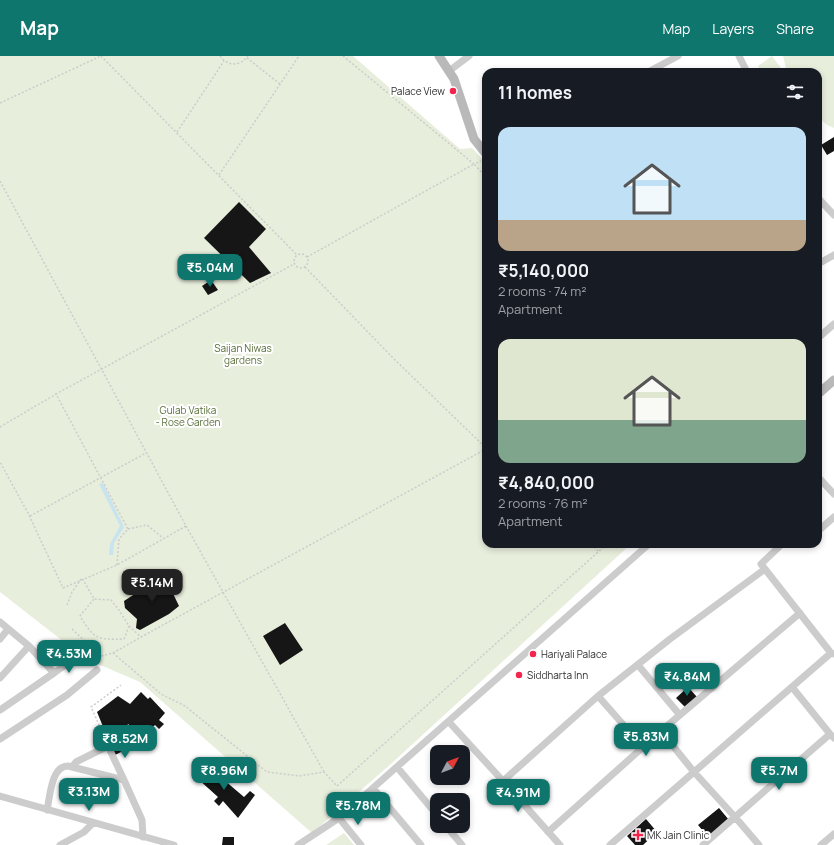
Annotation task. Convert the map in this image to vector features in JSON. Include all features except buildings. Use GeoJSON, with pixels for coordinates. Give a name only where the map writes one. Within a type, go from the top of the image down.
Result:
{"type":"FeatureCollection","features":[{"type":"Feature","properties":{"kind":"main road"},"geometry":{"type":"LineString","coordinates":[[439,56],[449,71],[458,91],[474,139],[482,153]]}},
{"type":"Feature","properties":{"kind":"main road"},"geometry":{"type":"LineString","coordinates":[[822,390],[834,380]]}},
{"type":"Feature","properties":{"kind":"street"},"geometry":{"type":"LineString","coordinates":[[449,71],[469,56]]}},
{"type":"Feature","properties":{"kind":"street"},"geometry":{"type":"LineString","coordinates":[[656,68],[678,56]]}},
{"type":"Feature","properties":{"kind":"street"},"geometry":{"type":"LineString","coordinates":[[739,56],[745,68]]}},
{"type":"Feature","properties":{"kind":"street"},"geometry":{"type":"LineString","coordinates":[[822,202],[834,215]]}},
{"type":"Feature","properties":{"kind":"street"},"geometry":{"type":"LineString","coordinates":[[822,262],[833,258]]}},
{"type":"Feature","properties":{"kind":"street"},"geometry":{"type":"LineString","coordinates":[[822,334],[834,324]]}},
{"type":"Feature","properties":{"kind":"street"},"geometry":{"type":"LineString","coordinates":[[822,484],[834,494]]}},
{"type":"Feature","properties":{"kind":"street"},"geometry":{"type":"LineString","coordinates":[[822,528],[834,517]]}},
{"type":"Feature","properties":{"kind":"street"},"geometry":{"type":"LineString","coordinates":[[298,845],[339,818],[645,548]]}},
{"type":"Feature","properties":{"kind":"street"},"geometry":{"type":"LineString","coordinates":[[610,845],[832,653],[761,564],[778,548]]}},
{"type":"Feature","properties":{"kind":"street"},"geometry":{"type":"LineString","coordinates":[[503,781],[598,696],[670,639],[765,569]]}},
{"type":"Feature","properties":{"kind":"street"},"geometry":{"type":"LineString","coordinates":[[548,832],[679,714],[699,701],[800,613]]}},
{"type":"Feature","properties":{"kind":"street"},"geometry":{"type":"LineString","coordinates":[[0,622],[29,646],[54,673]]}},
{"type":"Feature","properties":{"kind":"street"},"geometry":{"type":"LineString","coordinates":[[0,639],[8,629]]}},
{"type":"Feature","properties":{"kind":"street"},"geometry":{"type":"LineString","coordinates":[[0,678],[29,646]]}},
{"type":"Feature","properties":{"kind":"street"},"geometry":{"type":"LineString","coordinates":[[0,710],[74,659]]}},
{"type":"Feature","properties":{"kind":"street"},"geometry":{"type":"LineString","coordinates":[[638,665],[679,714]]}},
{"type":"Feature","properties":{"kind":"street"},"geometry":{"type":"LineString","coordinates":[[0,739],[67,695],[97,670]]}},
{"type":"Feature","properties":{"kind":"street"},"geometry":{"type":"LineString","coordinates":[[703,845],[832,736],[792,687]]}},
{"type":"Feature","properties":{"kind":"street"},"geometry":{"type":"LineString","coordinates":[[598,696],[643,747]]}},
{"type":"Feature","properties":{"kind":"street"},"geometry":{"type":"LineString","coordinates":[[449,722],[560,845]]}},
{"type":"Feature","properties":{"kind":"street"},"geometry":{"type":"LineString","coordinates":[[661,731],[694,772],[759,845]]}},
{"type":"Feature","properties":{"kind":"street"},"geometry":{"type":"LineString","coordinates":[[72,767],[76,762],[108,746],[142,823],[143,837]]}},
{"type":"Feature","properties":{"kind":"street"},"geometry":{"type":"LineString","coordinates":[[47,810],[56,773],[65,766],[124,780]]}},
{"type":"Feature","properties":{"kind":"street"},"geometry":{"type":"LineString","coordinates":[[397,767],[430,807]]}},
{"type":"Feature","properties":{"kind":"street"},"geometry":{"type":"LineString","coordinates":[[373,788],[421,845]]}},
{"type":"Feature","properties":{"kind":"street"},"geometry":{"type":"LineString","coordinates":[[0,796],[174,845]]}},
{"type":"Feature","properties":{"kind":"street"},"geometry":{"type":"LineString","coordinates":[[339,818],[361,845]]}},
{"type":"Feature","properties":{"kind":"street"},"geometry":{"type":"LineString","coordinates":[[60,845],[84,832],[93,823]]}},
{"type":"Feature","properties":{"kind":"street"},"geometry":{"type":"LineString","coordinates":[[452,833],[462,845]]}},
{"type":"Feature","properties":{"kind":"street"},"geometry":{"type":"LineString","coordinates":[[821,845],[834,834]]}},
{"type":"Feature","properties":{"kind":"path"},"geometry":{"type":"LineString","coordinates":[[0,103],[101,56],[297,255]]}},
{"type":"Feature","properties":{"kind":"path"},"geometry":{"type":"LineString","coordinates":[[220,56],[224,61],[236,64],[247,57],[280,84]]}},
{"type":"Feature","properties":{"kind":"path"},"geometry":{"type":"LineString","coordinates":[[219,175],[299,56]]}},
{"type":"Feature","properties":{"kind":"path"},"geometry":{"type":"LineString","coordinates":[[343,56],[474,164],[482,173]]}},
{"type":"Feature","properties":{"kind":"path"},"geometry":{"type":"LineString","coordinates":[[176,132],[224,61]]}},
{"type":"Feature","properties":{"kind":"path"},"geometry":{"type":"LineString","coordinates":[[307,257],[482,158]]}},
{"type":"Feature","properties":{"kind":"path"},"geometry":{"type":"LineString","coordinates":[[0,181],[186,526],[324,772],[337,786],[603,548]]}},
{"type":"Feature","properties":{"kind":"path"},"geometry":{"type":"LineString","coordinates":[[294,264],[294,258],[302,253],[307,257],[308,263],[305,267]]}},
{"type":"Feature","properties":{"kind":"path"},"geometry":{"type":"LineString","coordinates":[[294,264],[300,268],[305,267]]}},
{"type":"Feature","properties":{"kind":"path"},"geometry":{"type":"LineString","coordinates":[[0,427],[56,394],[294,264]]}},
{"type":"Feature","properties":{"kind":"path"},"geometry":{"type":"LineString","coordinates":[[305,267],[393,358],[482,445]]}},
{"type":"Feature","properties":{"kind":"path"},"geometry":{"type":"LineString","coordinates":[[56,394],[128,529]]}},
{"type":"Feature","properties":{"kind":"path"},"geometry":{"type":"LineString","coordinates":[[72,629],[101,656],[113,653],[482,451]]}},
{"type":"Feature","properties":{"kind":"path"},"geometry":{"type":"LineString","coordinates":[[30,516],[146,453]]}},
{"type":"Feature","properties":{"kind":"path"},"geometry":{"type":"LineString","coordinates":[[0,462],[30,516],[64,588],[82,578],[117,565],[186,526]]}},
{"type":"Feature","properties":{"kind":"path"},"geometry":{"type":"LineString","coordinates":[[117,565],[119,539],[128,529],[147,525],[163,538]]}},
{"type":"Feature","properties":{"kind":"path"},"geometry":{"type":"LineString","coordinates":[[595,548],[599,552]]}},
{"type":"Feature","properties":{"kind":"path"},"geometry":{"type":"LineString","coordinates":[[82,578],[94,599]]}},
{"type":"Feature","properties":{"kind":"path"},"geometry":{"type":"LineString","coordinates":[[67,605],[72,592],[82,578]]}},
{"type":"Feature","properties":{"kind":"path"},"geometry":{"type":"LineString","coordinates":[[94,599],[110,600],[119,610],[129,626],[141,637]]}},
{"type":"Feature","properties":{"kind":"path"},"geometry":{"type":"LineString","coordinates":[[94,599],[80,616],[92,634],[105,640],[124,639],[129,626]]}},
{"type":"Feature","properties":{"kind":"path"},"geometry":{"type":"LineString","coordinates":[[113,653],[161,694],[185,706],[267,772],[299,776],[324,772]]}},
{"type":"Feature","properties":{"kind":"path"},"geometry":{"type":"LineString","coordinates":[[108,746],[91,707],[121,686]]}},
{"type":"Feature","properties":{"kind":"green space","name":"Saijan Niwas gardens"},"geometry":{"type":"Polygon","coordinates":[[[0,56],[353,56],[460,149],[472,148],[482,159],[482,548],[627,548],[392,763],[312,833],[140,682],[82,656],[0,592],[0,56]]]}},
{"type":"Feature","properties":{"kind":"green space"},"geometry":{"type":"Polygon","coordinates":[[[772,56],[781,68],[759,68],[758,66],[772,56]]]}},
{"type":"Feature","properties":{"kind":"green space"},"geometry":{"type":"Polygon","coordinates":[[[783,56],[834,56],[834,128],[822,121],[822,68],[786,68],[783,56]]]}},
{"type":"Feature","properties":{"kind":"green space"},"geometry":{"type":"Polygon","coordinates":[[[344,833],[354,845],[326,845],[344,833]]]}},
{"type":"Feature","properties":{"kind":"water"},"geometry":{"type":"Polygon","coordinates":[[[103,483],[124,527],[114,543],[113,555],[109,555],[110,544],[120,526],[99,484],[103,483]]]}},
{"type":"Feature","properties":{"kind":"place","name":"Palace View"},"geometry":{"type":"Point","coordinates":[453,91]}},
{"type":"Feature","properties":{"kind":"place","name":"Hariyali Palace"},"geometry":{"type":"Point","coordinates":[533,654]}},
{"type":"Feature","properties":{"kind":"place","name":"Siddharta Inn"},"geometry":{"type":"Point","coordinates":[519,675]}},
{"type":"Feature","properties":{"kind":"place","name":"MK Jain Clinic"},"geometry":{"type":"Point","coordinates":[638,835]}},
{"type":"Feature","properties":{"kind":"park label","name":"Gulab Vatika - Rose Garden"},"geometry":{"type":"Point","coordinates":[188,416]}}]}
